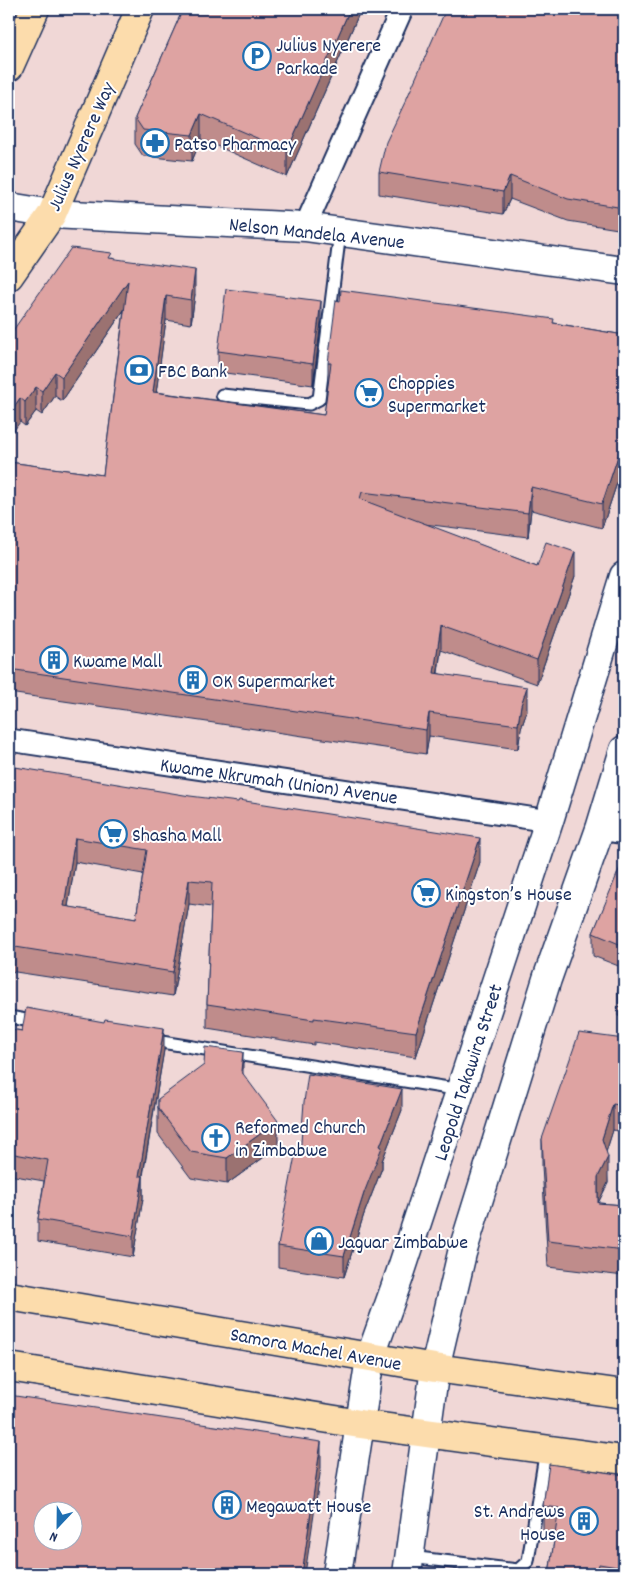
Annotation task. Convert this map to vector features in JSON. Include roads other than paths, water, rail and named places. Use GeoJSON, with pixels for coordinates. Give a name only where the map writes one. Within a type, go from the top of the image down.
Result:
{"type":"FeatureCollection","features":[{"type":"Feature","properties":{"kind":"main road"},"geometry":{"type":"LineString","coordinates":[[9,67],[35,9]]}},
{"type":"Feature","properties":{"kind":"main road","name":"Julius Nyerere Way"},"geometry":{"type":"LineString","coordinates":[[9,276],[52,214],[140,9]]}},
{"type":"Feature","properties":{"kind":"main road","name":"Samora Machel Avenue"},"geometry":{"type":"LineString","coordinates":[[9,1296],[370,1358],[624,1394]]}},
{"type":"Feature","properties":{"kind":"main road"},"geometry":{"type":"LineString","coordinates":[[9,1367],[360,1424],[624,1460]]}},
{"type":"Feature","properties":{"kind":"street"},"geometry":{"type":"LineString","coordinates":[[305,227],[402,9]]}},
{"type":"Feature","properties":{"kind":"street","name":"Nelson Mandela Avenue"},"geometry":{"type":"LineString","coordinates":[[9,208],[52,214],[305,227],[624,271]]}},
{"type":"Feature","properties":{"kind":"street","name":"Leopold Takawira Street"},"geometry":{"type":"LineString","coordinates":[[337,1574],[370,1358],[399,1277],[550,821],[624,576]]}},
{"type":"Feature","properties":{"kind":"street","name":"Kwame Nkrumah (Union) Avenue"},"geometry":{"type":"LineString","coordinates":[[9,740],[550,821]]}},
{"type":"Feature","properties":{"kind":"street"},"geometry":{"type":"LineString","coordinates":[[409,1566],[435,1368],[462,1253],[547,979],[612,831],[624,750]]}},
{"type":"Feature","properties":{"kind":"lane"},"geometry":{"type":"LineString","coordinates":[[222,395],[308,404],[319,399],[340,232]]}},
{"type":"Feature","properties":{"kind":"lane"},"geometry":{"type":"LineString","coordinates":[[9,1017],[48,1024]]}},
{"type":"Feature","properties":{"kind":"lane"},"geometry":{"type":"LineString","coordinates":[[136,1038],[461,1090]]}},
{"type":"Feature","properties":{"kind":"lane"},"geometry":{"type":"LineString","coordinates":[[409,1566],[518,1570],[528,1561],[546,1449]]}},
{"type":"Feature","properties":{"kind":"place","name":"Julius Nyerere Parkade"},"geometry":{"type":"Point","coordinates":[257,56]}},
{"type":"Feature","properties":{"kind":"place","name":"Patso Pharmacy"},"geometry":{"type":"Point","coordinates":[155,143]}},
{"type":"Feature","properties":{"kind":"place","name":"FBC Bank"},"geometry":{"type":"Point","coordinates":[139,370]}},
{"type":"Feature","properties":{"kind":"place","name":"Choppies Supermarket"},"geometry":{"type":"Point","coordinates":[369,393]}},
{"type":"Feature","properties":{"kind":"place","name":"Kwame Mall"},"geometry":{"type":"Point","coordinates":[54,660]}},
{"type":"Feature","properties":{"kind":"place","name":"OK Supermarket"},"geometry":{"type":"Point","coordinates":[193,680]}},
{"type":"Feature","properties":{"kind":"place","name":"Shasha Mall"},"geometry":{"type":"Point","coordinates":[113,834]}},
{"type":"Feature","properties":{"kind":"place","name":"Kingston’s House"},"geometry":{"type":"Point","coordinates":[426,893]}},
{"type":"Feature","properties":{"kind":"place","name":"Reformed Church in Zimbabwe"},"geometry":{"type":"Point","coordinates":[216,1138]}},
{"type":"Feature","properties":{"kind":"place","name":"Jaguar Zimbabwe"},"geometry":{"type":"Point","coordinates":[319,1241]}},
{"type":"Feature","properties":{"kind":"place","name":"Megawatt House"},"geometry":{"type":"Point","coordinates":[227,1505]}},
{"type":"Feature","properties":{"kind":"place","name":"St. Andrews House"},"geometry":{"type":"Point","coordinates":[584,1521]}}]}
